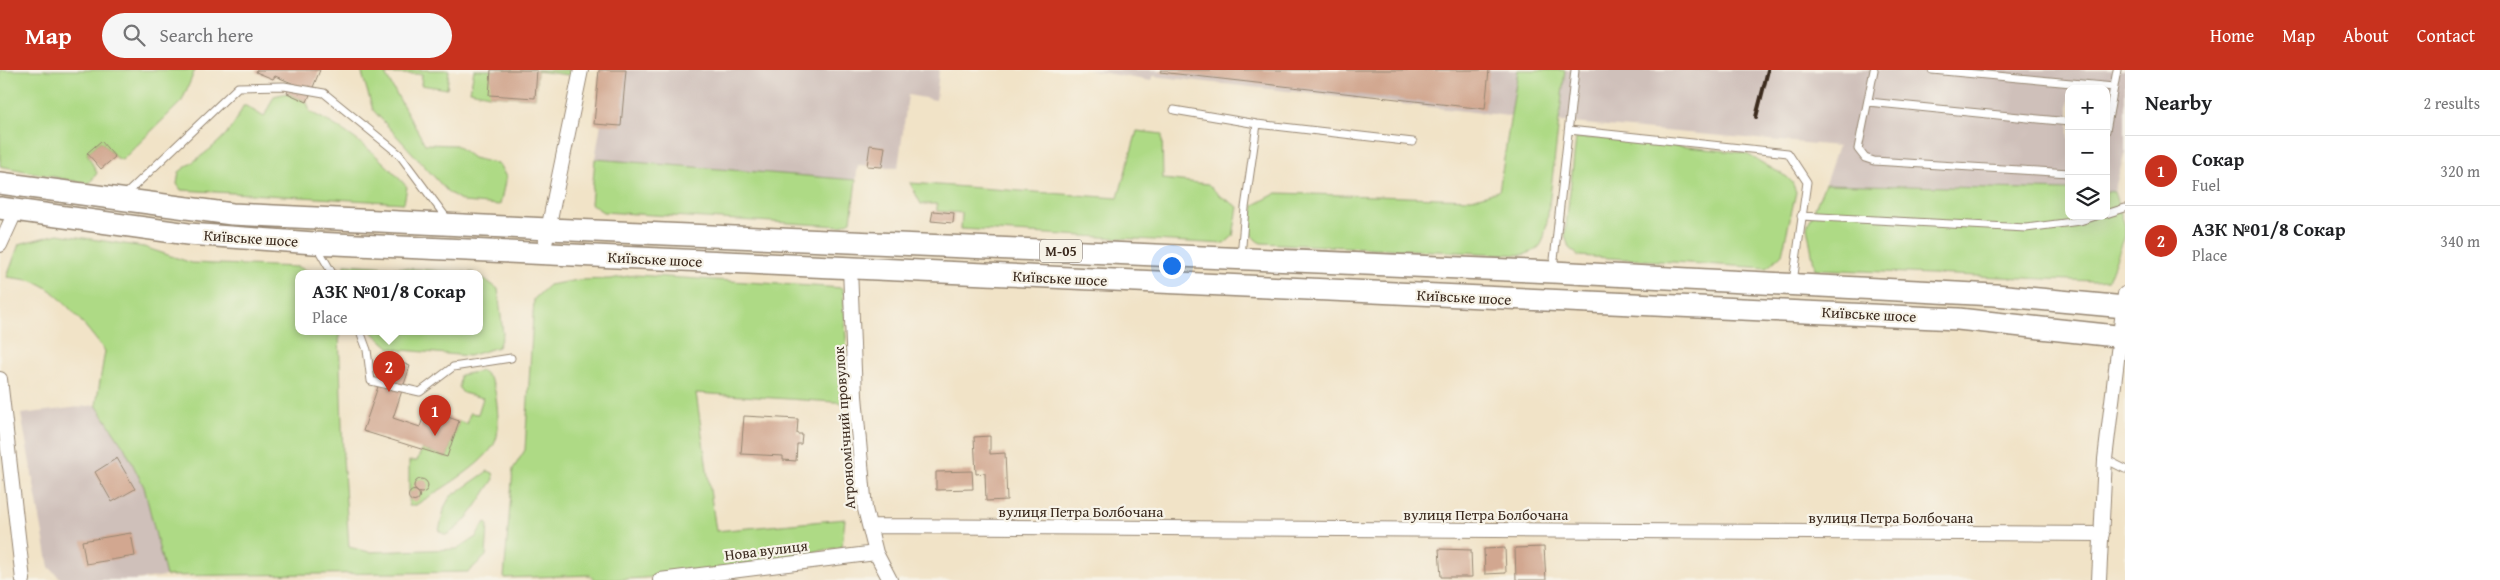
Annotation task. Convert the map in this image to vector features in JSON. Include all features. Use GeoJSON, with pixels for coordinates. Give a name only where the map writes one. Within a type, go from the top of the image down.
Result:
{"type":"FeatureCollection","features":[{"type":"Feature","properties":{"kind":"main road","name":"М-05"},"geometry":{"type":"LineString","coordinates":[[0,183],[232,214],[1553,272],[2125,302]]}},
{"type":"Feature","properties":{"kind":"main road","name":"Київське шосе"},"geometry":{"type":"LineString","coordinates":[[8,209],[188,234],[314,243],[1958,319],[2123,337]]}},
{"type":"Feature","properties":{"kind":"street"},"geometry":{"type":"LineString","coordinates":[[543,254],[581,70]]}},
{"type":"Feature","properties":{"kind":"street"},"geometry":{"type":"LineString","coordinates":[[0,246],[8,209]]}},
{"type":"Feature","properties":{"kind":"street","name":"Агрономічний провулок"},"geometry":{"type":"LineString","coordinates":[[850,268],[855,396],[865,509],[876,553],[890,580]]}},
{"type":"Feature","properties":{"kind":"street"},"geometry":{"type":"LineString","coordinates":[[2099,580],[2105,459],[2123,337],[2125,302]]}},
{"type":"Feature","properties":{"kind":"street"},"geometry":{"type":"LineString","coordinates":[[0,379],[23,580]]}},
{"type":"Feature","properties":{"kind":"street","name":"вулиця Петра Болбочана"},"geometry":{"type":"LineString","coordinates":[[870,526],[2102,534]]}},
{"type":"Feature","properties":{"kind":"street","name":"Нова вулиця"},"geometry":{"type":"LineString","coordinates":[[660,580],[710,577],[876,553]]}},
{"type":"Feature","properties":{"kind":"lane"},"geometry":{"type":"LineString","coordinates":[[1553,272],[1575,70]]}},
{"type":"Feature","properties":{"kind":"lane"},"geometry":{"type":"LineString","coordinates":[[1874,70],[1858,149],[1865,158],[1874,161],[2065,173]]}},
{"type":"Feature","properties":{"kind":"lane"},"geometry":{"type":"LineString","coordinates":[[1932,70],[2114,87]]}},
{"type":"Feature","properties":{"kind":"lane"},"geometry":{"type":"LineString","coordinates":[[2110,110],[2117,70]]}},
{"type":"Feature","properties":{"kind":"lane"},"geometry":{"type":"LineString","coordinates":[[120,200],[238,87],[284,86],[324,93],[398,154],[451,225]]}},
{"type":"Feature","properties":{"kind":"lane"},"geometry":{"type":"LineString","coordinates":[[1868,102],[2065,122]]}},
{"type":"Feature","properties":{"kind":"lane"},"geometry":{"type":"LineString","coordinates":[[1174,110],[1258,124],[1413,142]]}},
{"type":"Feature","properties":{"kind":"lane"},"geometry":{"type":"LineString","coordinates":[[1241,258],[1245,208],[1258,124]]}},
{"type":"Feature","properties":{"kind":"lane"},"geometry":{"type":"LineString","coordinates":[[1569,130],[1788,153],[1807,182],[1793,285]]}},
{"type":"Feature","properties":{"kind":"lane"},"geometry":{"type":"LineString","coordinates":[[2110,213],[2125,208]]}},
{"type":"Feature","properties":{"kind":"lane"},"geometry":{"type":"LineString","coordinates":[[1802,216],[2026,228],[2083,220]]}},
{"type":"Feature","properties":{"kind":"lane"},"geometry":{"type":"LineString","coordinates":[[314,243],[330,270]]}},
{"type":"Feature","properties":{"kind":"lane"},"geometry":{"type":"LineString","coordinates":[[361,335],[367,350],[370,381],[420,392],[453,367],[511,358]]}},
{"type":"Feature","properties":{"kind":"lane"},"geometry":{"type":"LineString","coordinates":[[2105,459],[2125,470]]}},
{"type":"Feature","properties":{"kind":"shaded area"},"geometry":{"type":"Polygon","coordinates":[[[610,70],[939,70],[936,100],[908,95],[898,168],[858,165],[856,180],[595,159],[610,70]]]}},
{"type":"Feature","properties":{"kind":"shaded area"},"geometry":{"type":"Polygon","coordinates":[[[1087,70],[2125,70],[2125,152],[2114,192],[2110,192],[2110,85],[2065,85],[2065,190],[1825,184],[1838,146],[1572,123],[1153,76],[1151,81],[1087,70]]]}},
{"type":"Feature","properties":{"kind":"shaded area"},"geometry":{"type":"Polygon","coordinates":[[[96,405],[124,447],[144,487],[166,576],[134,580],[62,580],[49,567],[21,414],[96,405]]]}},
{"type":"Feature","properties":{"kind":"green space"},"geometry":{"type":"Polygon","coordinates":[[[0,70],[195,70],[182,101],[122,160],[115,157],[101,141],[87,153],[97,173],[89,184],[0,166],[0,70]]]}},
{"type":"Feature","properties":{"kind":"green space"},"geometry":{"type":"Polygon","coordinates":[[[361,70],[449,70],[447,89],[421,85],[422,74],[385,74],[425,144],[456,145],[473,158],[499,164],[506,177],[500,205],[464,202],[448,192],[373,110],[361,70]]]}},
{"type":"Feature","properties":{"kind":"green space"},"geometry":{"type":"Polygon","coordinates":[[[474,70],[570,70],[569,75],[537,71],[535,98],[489,95],[470,91],[474,70]]]}},
{"type":"Feature","properties":{"kind":"green space"},"geometry":{"type":"Polygon","coordinates":[[[1518,70],[1565,70],[1547,222],[1541,244],[1535,250],[1522,255],[1261,243],[1253,236],[1251,222],[1254,205],[1277,193],[1472,199],[1499,191],[1518,70]]]}},
{"type":"Feature","properties":{"kind":"green space"},"geometry":{"type":"Polygon","coordinates":[[[287,93],[307,102],[310,112],[350,135],[385,164],[407,187],[404,203],[181,190],[177,184],[179,172],[208,151],[224,136],[232,127],[243,106],[264,117],[274,96],[287,93]]]}},
{"type":"Feature","properties":{"kind":"green space"},"geometry":{"type":"Polygon","coordinates":[[[1137,131],[1162,134],[1163,179],[1208,184],[1219,195],[1238,207],[1233,236],[1224,244],[961,229],[962,213],[937,211],[937,204],[921,204],[910,183],[1118,198],[1137,131]]]}},
{"type":"Feature","properties":{"kind":"green space"},"geometry":{"type":"Polygon","coordinates":[[[1576,138],[1601,138],[1745,153],[1787,177],[1792,182],[1796,192],[1782,254],[1767,268],[1579,256],[1569,248],[1565,235],[1576,138]]]}},
{"type":"Feature","properties":{"kind":"green space"},"geometry":{"type":"Polygon","coordinates":[[[595,159],[856,180],[851,221],[840,226],[603,212],[591,204],[595,159]]]}},
{"type":"Feature","properties":{"kind":"green space"},"geometry":{"type":"Polygon","coordinates":[[[1825,184],[2065,190],[2065,220],[2110,220],[2110,192],[2114,192],[2125,226],[2125,236],[2108,280],[2093,281],[1815,269],[1807,227],[1825,184]]]}},
{"type":"Feature","properties":{"kind":"green space"},"geometry":{"type":"Polygon","coordinates":[[[58,234],[144,247],[192,263],[298,267],[306,270],[295,270],[295,335],[339,335],[343,457],[349,547],[369,552],[457,549],[476,537],[485,522],[488,525],[486,556],[468,572],[166,576],[144,487],[124,447],[96,405],[105,351],[76,316],[51,291],[35,282],[7,277],[19,244],[58,234]]]}},
{"type":"Feature","properties":{"kind":"green space"},"geometry":{"type":"Polygon","coordinates":[[[345,264],[431,270],[345,270],[345,264]]]}},
{"type":"Feature","properties":{"kind":"green space"},"geometry":{"type":"Polygon","coordinates":[[[635,275],[843,288],[850,403],[696,393],[716,531],[845,519],[842,547],[718,569],[656,577],[594,580],[590,575],[504,578],[513,469],[525,450],[534,299],[549,285],[578,280],[610,279],[635,275]]]}},
{"type":"Feature","properties":{"kind":"green space"},"geometry":{"type":"Polygon","coordinates":[[[483,278],[498,289],[503,334],[498,347],[469,356],[390,348],[375,335],[483,335],[483,278]]]}},
{"type":"Feature","properties":{"kind":"green space"},"geometry":{"type":"Polygon","coordinates":[[[482,371],[490,378],[495,390],[498,418],[496,440],[483,458],[472,467],[416,505],[409,506],[409,461],[417,461],[422,449],[447,457],[459,421],[467,424],[470,413],[478,414],[483,398],[463,393],[459,388],[460,375],[482,371]]]}},
{"type":"Feature","properties":{"kind":"green space"},"geometry":{"type":"Polygon","coordinates":[[[488,471],[493,473],[494,479],[467,518],[446,535],[439,531],[445,506],[450,497],[488,471]]]}},
{"type":"Feature","properties":{"kind":"building"},"geometry":{"type":"Polygon","coordinates":[[[257,70],[320,70],[307,102],[287,93],[292,83],[275,76],[273,79],[256,72],[257,70]]]}},
{"type":"Feature","properties":{"kind":"building"},"geometry":{"type":"Polygon","coordinates":[[[491,70],[537,70],[535,98],[489,95],[491,70]]]}},
{"type":"Feature","properties":{"kind":"building"},"geometry":{"type":"Polygon","coordinates":[[[599,70],[626,70],[621,126],[594,124],[599,70]]]}},
{"type":"Feature","properties":{"kind":"building"},"geometry":{"type":"Polygon","coordinates":[[[1161,70],[1489,70],[1485,109],[1160,72],[1161,70]]]}},
{"type":"Feature","properties":{"kind":"building"},"geometry":{"type":"Polygon","coordinates":[[[101,141],[115,157],[101,169],[87,153],[101,141]]]}},
{"type":"Feature","properties":{"kind":"building"},"geometry":{"type":"Polygon","coordinates":[[[870,145],[885,147],[882,167],[867,166],[870,145]]]}},
{"type":"Feature","properties":{"kind":"building"},"geometry":{"type":"Polygon","coordinates":[[[933,211],[954,213],[953,223],[931,221],[933,211]]]}},
{"type":"Feature","properties":{"kind":"building"},"geometry":{"type":"Polygon","coordinates":[[[388,357],[410,366],[393,418],[420,427],[426,409],[459,421],[447,457],[363,431],[388,357]]]}},
{"type":"Feature","properties":{"kind":"building"},"geometry":{"type":"Polygon","coordinates":[[[744,416],[798,419],[797,434],[802,434],[801,444],[797,444],[796,461],[783,460],[783,456],[741,454],[744,416]]]}},
{"type":"Feature","properties":{"kind":"building"},"geometry":{"type":"Polygon","coordinates":[[[990,436],[990,454],[1005,453],[1007,500],[986,501],[985,473],[976,474],[974,437],[990,436]]]}},
{"type":"Feature","properties":{"kind":"building"},"geometry":{"type":"Polygon","coordinates":[[[117,458],[135,489],[112,502],[95,472],[117,458]]]}},
{"type":"Feature","properties":{"kind":"building"},"geometry":{"type":"Polygon","coordinates":[[[972,471],[973,489],[936,490],[936,472],[972,471]]]}},
{"type":"Feature","properties":{"kind":"building"},"geometry":{"type":"Polygon","coordinates":[[[421,479],[426,481],[428,486],[426,491],[421,493],[416,491],[414,486],[416,481],[421,479]]]}},
{"type":"Feature","properties":{"kind":"building"},"geometry":{"type":"Polygon","coordinates":[[[414,490],[420,496],[414,502],[408,496],[414,490]]]}},
{"type":"Feature","properties":{"kind":"building"},"geometry":{"type":"Polygon","coordinates":[[[131,533],[135,556],[86,564],[82,541],[131,533]]]}},
{"type":"Feature","properties":{"kind":"building"},"geometry":{"type":"Polygon","coordinates":[[[1544,547],[1546,580],[1516,580],[1515,548],[1544,547]]]}},
{"type":"Feature","properties":{"kind":"building"},"geometry":{"type":"Polygon","coordinates":[[[1505,548],[1506,573],[1485,574],[1484,549],[1505,548]]]}},
{"type":"Feature","properties":{"kind":"building"},"geometry":{"type":"Polygon","coordinates":[[[1439,549],[1471,550],[1472,577],[1441,577],[1439,549]]]}},
{"type":"Feature","properties":{"kind":"railway"},"geometry":{"type":"LineString","coordinates":[[1756,117],[1768,70]]}},
{"type":"Feature","properties":{"kind":"place","name":"АЗК №01/8 Сокар"},"geometry":{"type":"Point","coordinates":[389,392]}},
{"type":"Feature","properties":{"kind":"place","name":"Сокар"},"geometry":{"type":"Point","coordinates":[435,436]}}]}
